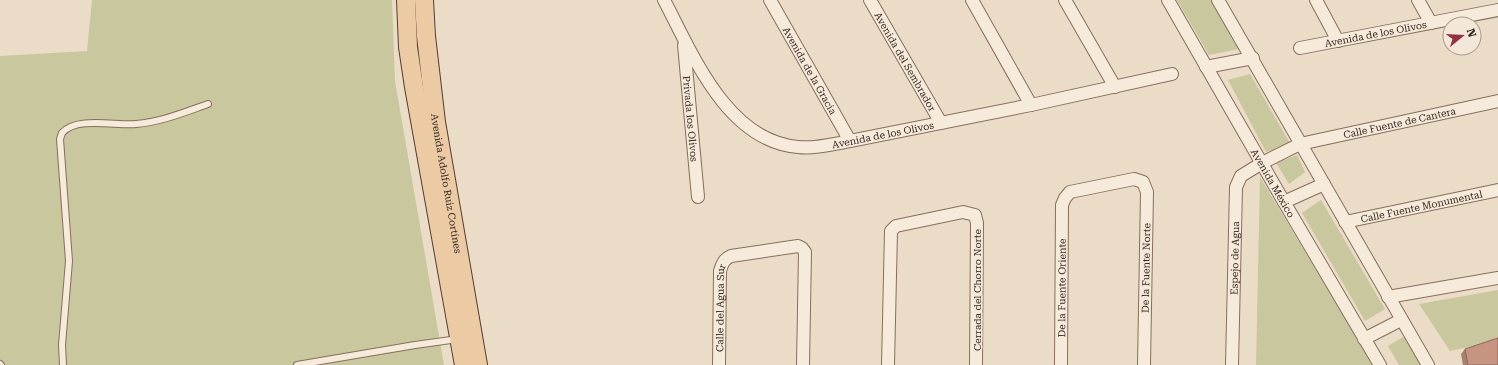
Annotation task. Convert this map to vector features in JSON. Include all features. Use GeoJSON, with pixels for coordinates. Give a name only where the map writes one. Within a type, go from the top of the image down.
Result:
{"type":"FeatureCollection","features":[{"type":"Feature","properties":{"kind":"main road"},"geometry":{"type":"LineString","coordinates":[[406,0],[408,47],[414,87],[466,338],[464,365]]}},
{"type":"Feature","properties":{"kind":"main road","name":"Avenida Adolfo Ruiz Cortínes"},"geometry":{"type":"LineString","coordinates":[[424,0],[426,36],[436,122],[466,338],[478,365]]}},
{"type":"Feature","properties":{"kind":"street","name":"Avenida de los Olivos"},"geometry":{"type":"LineString","coordinates":[[664,0],[683,40],[699,68],[722,101],[744,125],[768,140],[798,147],[822,146],[850,141],[1031,105],[1172,74]]}},
{"type":"Feature","properties":{"kind":"street","name":"Avenida de la Gracia"},"geometry":{"type":"LineString","coordinates":[[770,0],[850,141]]}},
{"type":"Feature","properties":{"kind":"street","name":"Avenida del Sembrador"},"geometry":{"type":"LineString","coordinates":[[870,0],[941,123]]}},
{"type":"Feature","properties":{"kind":"street"},"geometry":{"type":"LineString","coordinates":[[972,0],[1031,105]]}},
{"type":"Feature","properties":{"kind":"street"},"geometry":{"type":"LineString","coordinates":[[1065,0],[1115,87]]}},
{"type":"Feature","properties":{"kind":"street","name":"Avenida México"},"geometry":{"type":"LineString","coordinates":[[1168,0],[1380,365]]}},
{"type":"Feature","properties":{"kind":"street"},"geometry":{"type":"LineString","coordinates":[[1218,0],[1253,58],[1300,144],[1428,365]]}},
{"type":"Feature","properties":{"kind":"street"},"geometry":{"type":"LineString","coordinates":[[1316,0],[1338,41]]}},
{"type":"Feature","properties":{"kind":"street"},"geometry":{"type":"LineString","coordinates":[[1418,0],[1431,23]]}},
{"type":"Feature","properties":{"kind":"street","name":"Avenida de los Olivos"},"geometry":{"type":"LineString","coordinates":[[1300,48],[1498,10]]}},
{"type":"Feature","properties":{"kind":"street","name":"Privada los Olivos"},"geometry":{"type":"LineString","coordinates":[[683,40],[698,197]]}},
{"type":"Feature","properties":{"kind":"street"},"geometry":{"type":"LineString","coordinates":[[1206,67],[1253,58]]}},
{"type":"Feature","properties":{"kind":"street","name":"Calle Fuente de Cantera"},"geometry":{"type":"LineString","coordinates":[[1262,163],[1300,144],[1498,101]]}},
{"type":"Feature","properties":{"kind":"street","name":"Espejo de Agua"},"geometry":{"type":"LineString","coordinates":[[1232,365],[1236,187],[1241,176],[1262,163]]}},
{"type":"Feature","properties":{"kind":"street","name":"De la Fuente Oriente"},"geometry":{"type":"LineString","coordinates":[[1061,365],[1062,205],[1070,192],[1134,180]]}},
{"type":"Feature","properties":{"kind":"street","name":"De la Fuente Norte"},"geometry":{"type":"LineString","coordinates":[[1134,180],[1143,182],[1147,192],[1144,365]]}},
{"type":"Feature","properties":{"kind":"street"},"geometry":{"type":"LineString","coordinates":[[1284,202],[1324,184]]}},
{"type":"Feature","properties":{"kind":"street","name":"Calle Fuente Monumental"},"geometry":{"type":"LineString","coordinates":[[1345,222],[1498,190]]}},
{"type":"Feature","properties":{"kind":"street","name":"Cerrada del Chorro Norte"},"geometry":{"type":"LineString","coordinates":[[888,365],[893,228],[896,226],[963,212],[975,215],[977,223],[976,365]]}},
{"type":"Feature","properties":{"kind":"street","name":"Calle del Agua Sur"},"geometry":{"type":"LineString","coordinates":[[719,365],[720,271],[722,264],[726,258],[731,256],[798,246],[805,252],[803,365]]}},
{"type":"Feature","properties":{"kind":"street"},"geometry":{"type":"LineString","coordinates":[[1388,297],[1498,278]]}},
{"type":"Feature","properties":{"kind":"street"},"geometry":{"type":"LineString","coordinates":[[1364,339],[1401,320]]}},
{"type":"Feature","properties":{"kind":"lane"},"geometry":{"type":"LineString","coordinates":[[63,365],[62,346],[69,261],[60,139],[62,134],[69,128],[84,124],[112,123],[134,125],[149,123],[208,104]]}},
{"type":"Feature","properties":{"kind":"lane"},"geometry":{"type":"LineString","coordinates":[[297,365],[466,338]]}},
{"type":"Feature","properties":{"kind":"shaded area"},"geometry":{"type":"Polygon","coordinates":[[[92,0],[392,0],[395,81],[444,365],[0,365],[0,56],[87,51],[92,0]]]}},
{"type":"Feature","properties":{"kind":"shaded area"},"geometry":{"type":"Polygon","coordinates":[[[1177,0],[1211,0],[1239,49],[1209,55],[1177,0]]]}},
{"type":"Feature","properties":{"kind":"shaded area"},"geometry":{"type":"Polygon","coordinates":[[[1250,74],[1291,145],[1266,152],[1228,80],[1250,74]]]}},
{"type":"Feature","properties":{"kind":"shaded area"},"geometry":{"type":"Polygon","coordinates":[[[1297,155],[1305,172],[1289,184],[1276,163],[1297,155]]]}},
{"type":"Feature","properties":{"kind":"shaded area"},"geometry":{"type":"Polygon","coordinates":[[[1260,177],[1373,365],[1256,365],[1260,177]]]}},
{"type":"Feature","properties":{"kind":"shaded area"},"geometry":{"type":"Polygon","coordinates":[[[1321,200],[1385,309],[1365,321],[1302,213],[1321,200]]]}},
{"type":"Feature","properties":{"kind":"shaded area"},"geometry":{"type":"Polygon","coordinates":[[[1498,290],[1498,341],[1450,351],[1419,304],[1498,290]]]}},
{"type":"Feature","properties":{"kind":"shaded area"},"geometry":{"type":"Polygon","coordinates":[[[1405,336],[1423,365],[1399,365],[1388,346],[1405,336]]]}},
{"type":"Feature","properties":{"kind":"building"},"geometry":{"type":"Polygon","coordinates":[[[1498,338],[1498,365],[1468,365],[1465,349],[1498,338]]]}}]}
